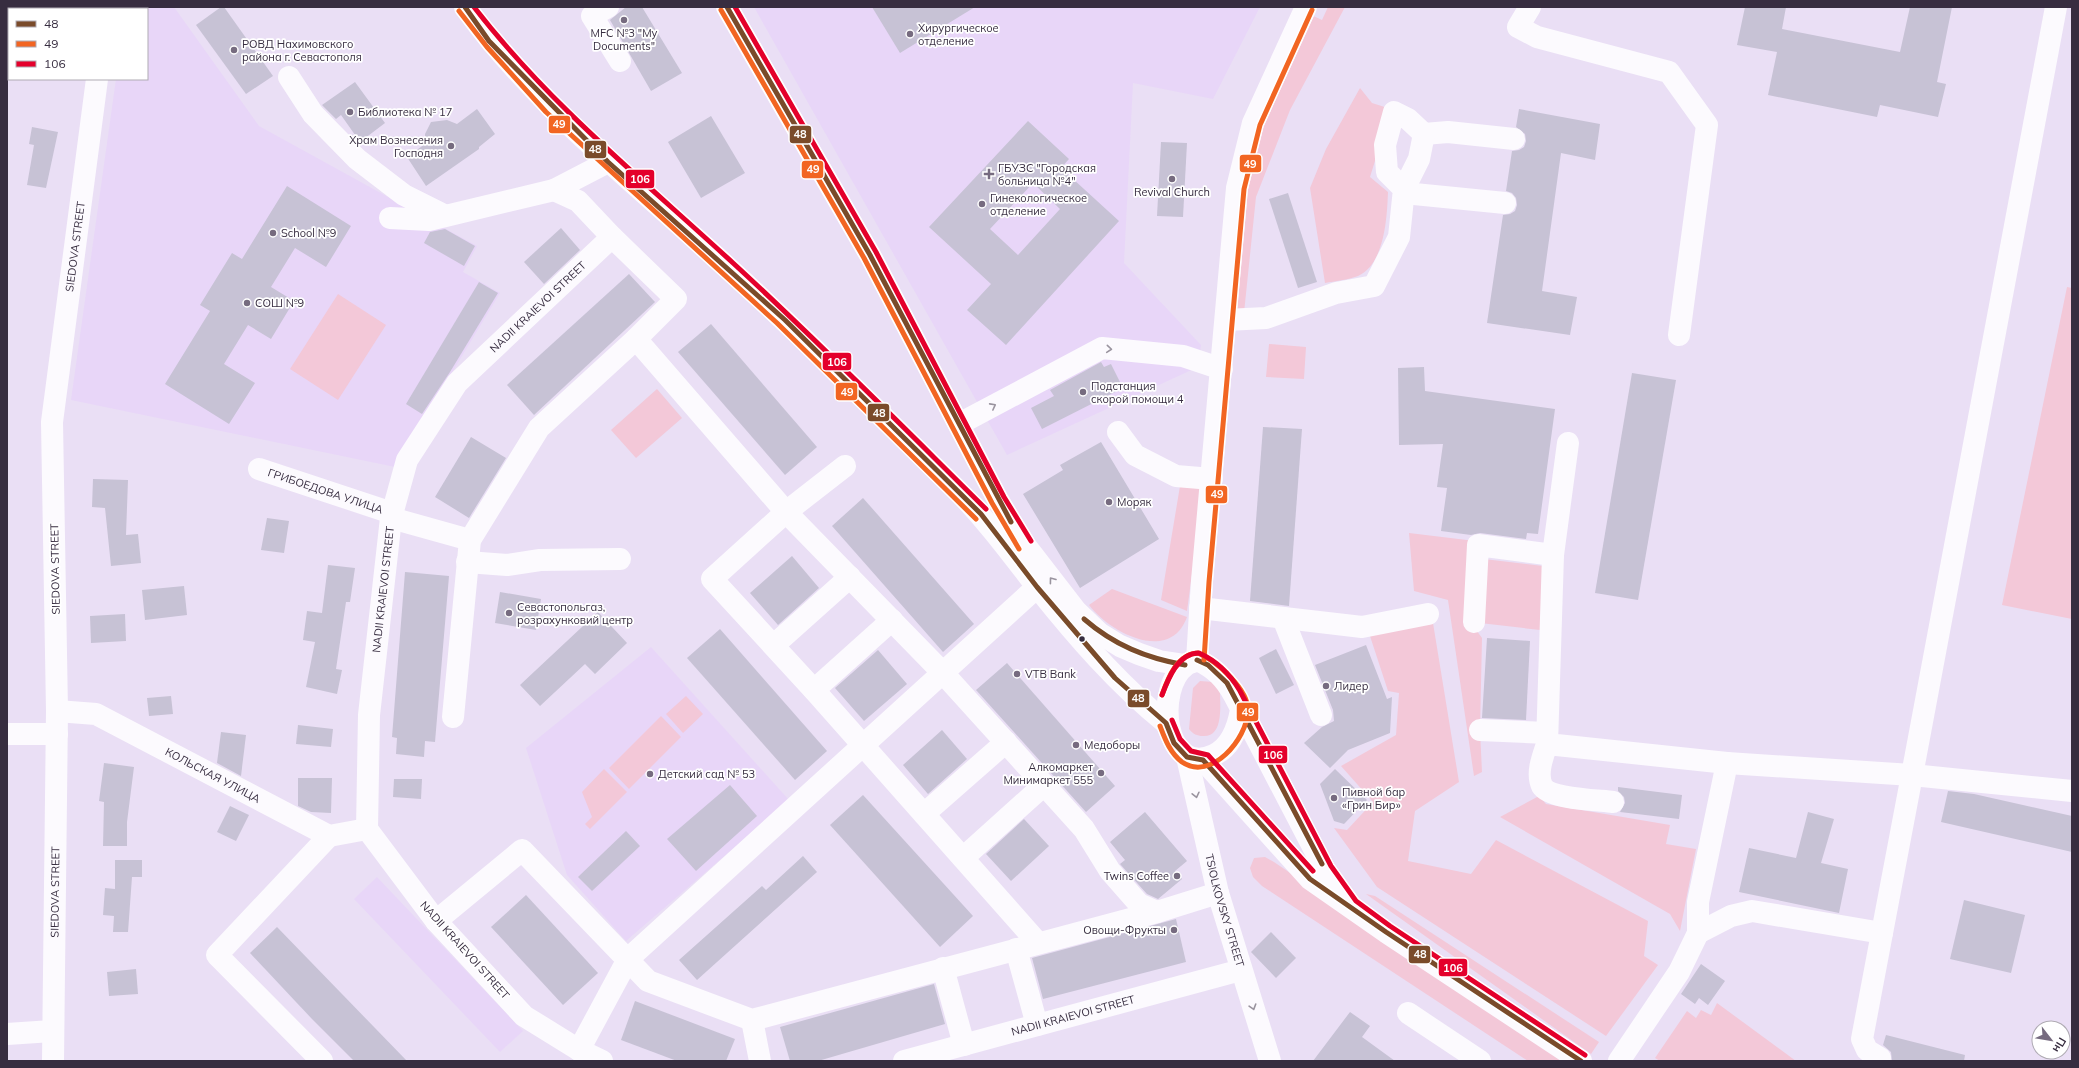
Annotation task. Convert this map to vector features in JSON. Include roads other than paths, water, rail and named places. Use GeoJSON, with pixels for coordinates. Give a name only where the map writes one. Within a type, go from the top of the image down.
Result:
{"type":"FeatureCollection","features":[{"type":"Feature","properties":{"kind":"street"},"geometry":{"type":"LineString","coordinates":[[465,7],[489,41],[608,162],[785,320],[980,514],[1037,588],[1115,678],[1139,701],[1166,723]]}},
{"type":"Feature","properties":{"kind":"street"},"geometry":{"type":"LineString","coordinates":[[608,7],[592,16],[620,61]]}},
{"type":"Feature","properties":{"kind":"street"},"geometry":{"type":"LineString","coordinates":[[727,7],[870,255],[998,500],[1025,545],[1076,611],[1099,633],[1120,646],[1160,661],[1208,665],[1227,683],[1325,870],[1351,906]]}},
{"type":"Feature","properties":{"kind":"street"},"geometry":{"type":"LineString","coordinates":[[1306,7],[1253,123],[1237,188],[1200,608],[1191,663],[1175,680],[1169,697],[1166,723],[1174,743],[1195,758],[1310,879],[1351,906],[1386,932],[1581,1061]]}},
{"type":"Feature","properties":{"kind":"street"},"geometry":{"type":"LineString","coordinates":[[1530,7],[1518,27],[1537,37],[1669,72],[1707,125],[1679,335]]}},
{"type":"Feature","properties":{"kind":"street"},"geometry":{"type":"LineString","coordinates":[[1880,1058],[1867,1050],[1862,1039],[2056,7]]}},
{"type":"Feature","properties":{"kind":"street"},"geometry":{"type":"LineString","coordinates":[[289,77],[313,114],[357,159],[404,195],[444,215]]}},
{"type":"Feature","properties":{"kind":"street","name":"SIEDOVA STREET"},"geometry":{"type":"LineString","coordinates":[[53,1061],[52,1031],[57,711],[52,422],[97,80]]}},
{"type":"Feature","properties":{"kind":"street"},"geometry":{"type":"LineString","coordinates":[[1505,203],[1404,191],[1388,172],[1386,145],[1394,112],[1408,119],[1424,134],[1448,132],[1514,139]]}},
{"type":"Feature","properties":{"kind":"street"},"geometry":{"type":"LineString","coordinates":[[1226,320],[1266,318],[1336,294],[1374,286],[1400,237],[1404,191],[1419,159],[1424,134]]}},
{"type":"Feature","properties":{"kind":"street"},"geometry":{"type":"LineString","coordinates":[[390,218],[429,220],[444,215],[554,190],[608,162]]}},
{"type":"Feature","properties":{"kind":"street"},"geometry":{"type":"LineString","coordinates":[[453,717],[470,540],[539,428],[636,339],[676,299],[612,237],[578,201],[554,190]]}},
{"type":"Feature","properties":{"kind":"street","name":"NADII KRAIEVOI STREET"},"geometry":{"type":"LineString","coordinates":[[602,1061],[579,1050],[524,1016],[436,921],[367,829],[370,715],[392,516],[407,460],[456,383],[612,237]]}},
{"type":"Feature","properties":{"kind":"street"},"geometry":{"type":"LineString","coordinates":[[636,339],[786,512],[943,673],[1084,829],[1110,871],[1139,904],[1157,912]]}},
{"type":"Feature","properties":{"kind":"street"},"geometry":{"type":"LineString","coordinates":[[959,424],[1102,348],[1183,356],[1222,369]]}},
{"type":"Feature","properties":{"kind":"street"},"geometry":{"type":"LineString","coordinates":[[1118,432],[1134,455],[1176,476],[1212,479]]}},
{"type":"Feature","properties":{"kind":"street"},"geometry":{"type":"LineString","coordinates":[[1568,443],[1553,555],[1547,739],[1540,774],[1542,786],[1550,792],[1560,796],[1613,802]]}},
{"type":"Feature","properties":{"kind":"street"},"geometry":{"type":"LineString","coordinates":[[845,466],[786,512],[707,580],[774,645],[1038,943]]}},
{"type":"Feature","properties":{"kind":"street","name":"ГРИБОЕДОВА УЛИЦА"},"geometry":{"type":"LineString","coordinates":[[259,469],[392,516],[470,540]]}},
{"type":"Feature","properties":{"kind":"street"},"geometry":{"type":"LineString","coordinates":[[980,514],[992,512],[998,500]]}},
{"type":"Feature","properties":{"kind":"street"},"geometry":{"type":"LineString","coordinates":[[1474,622],[1478,545],[1553,555]]}},
{"type":"Feature","properties":{"kind":"street"},"geometry":{"type":"LineString","coordinates":[[467,562],[507,565],[540,560],[620,559]]}},
{"type":"Feature","properties":{"kind":"street"},"geometry":{"type":"LineString","coordinates":[[774,645],[850,577]]}},
{"type":"Feature","properties":{"kind":"street"},"geometry":{"type":"LineString","coordinates":[[579,1050],[628,959],[862,745],[1037,588]]}},
{"type":"Feature","properties":{"kind":"street"},"geometry":{"type":"LineString","coordinates":[[1200,608],[1362,627],[1428,614]]}},
{"type":"Feature","properties":{"kind":"street"},"geometry":{"type":"LineString","coordinates":[[1283,618],[1320,715]]}},
{"type":"Feature","properties":{"kind":"street"},"geometry":{"type":"LineString","coordinates":[[814,690],[892,620]]}},
{"type":"Feature","properties":{"kind":"street"},"geometry":{"type":"LineString","coordinates":[[1195,758],[1220,752],[1238,727],[1241,710]]}},
{"type":"Feature","properties":{"kind":"street","name":"КОЛЬСКАЯ УЛИЦА"},"geometry":{"type":"LineString","coordinates":[[57,711],[96,714],[329,836]]}},
{"type":"Feature","properties":{"kind":"street"},"geometry":{"type":"LineString","coordinates":[[1480,730],[1727,763],[1912,776],[2072,791]]}},
{"type":"Feature","properties":{"kind":"street"},"geometry":{"type":"LineString","coordinates":[[7,734],[57,734]]}},
{"type":"Feature","properties":{"kind":"street"},"geometry":{"type":"LineString","coordinates":[[924,814],[1006,742]]}},
{"type":"Feature","properties":{"kind":"street","name":"TSIOLKOVSKY STREET"},"geometry":{"type":"LineString","coordinates":[[1195,758],[1218,893],[1270,1061]]}},
{"type":"Feature","properties":{"kind":"street"},"geometry":{"type":"LineString","coordinates":[[1619,1061],[1678,972],[1698,933],[1698,902],[1727,763]]}},
{"type":"Feature","properties":{"kind":"street"},"geometry":{"type":"LineString","coordinates":[[963,858],[1044,785]]}},
{"type":"Feature","properties":{"kind":"street"},"geometry":{"type":"LineString","coordinates":[[322,1061],[218,955],[329,836],[367,829]]}},
{"type":"Feature","properties":{"kind":"street"},"geometry":{"type":"LineString","coordinates":[[436,921],[522,850],[648,981],[752,1020],[1157,912],[1218,893]]}},
{"type":"Feature","properties":{"kind":"street"},"geometry":{"type":"LineString","coordinates":[[1698,933],[1731,916],[1752,911],[1882,933]]}},
{"type":"Feature","properties":{"kind":"street"},"geometry":{"type":"LineString","coordinates":[[1016,949],[1037,1025]]}},
{"type":"Feature","properties":{"kind":"street"},"geometry":{"type":"LineString","coordinates":[[943,968],[964,1045]]}},
{"type":"Feature","properties":{"kind":"street","name":"NADII KRAIEVOI STREET"},"geometry":{"type":"LineString","coordinates":[[904,1061],[1241,970]]}},
{"type":"Feature","properties":{"kind":"street"},"geometry":{"type":"LineString","coordinates":[[1408,1013],[1480,1061]]}},
{"type":"Feature","properties":{"kind":"street"},"geometry":{"type":"LineString","coordinates":[[752,1020],[760,1061]]}},
{"type":"Feature","properties":{"kind":"street"},"geometry":{"type":"LineString","coordinates":[[7,1034],[52,1031]]}},
{"type":"Feature","properties":{"kind":"place","name":"MFC №3 \"My Documents\""},"geometry":{"type":"Point","coordinates":[624,20]}},
{"type":"Feature","properties":{"kind":"place","name":"Хирургическое отделение"},"geometry":{"type":"Point","coordinates":[910,34]}},
{"type":"Feature","properties":{"kind":"place","name":"РОВД Нахимовского района г. Севастополя"},"geometry":{"type":"Point","coordinates":[234,50]}},
{"type":"Feature","properties":{"kind":"place","name":"Библиотека № 17"},"geometry":{"type":"Point","coordinates":[350,112]}},
{"type":"Feature","properties":{"kind":"place","name":"Храм Вознесения Господня"},"geometry":{"type":"Point","coordinates":[451,146]}},
{"type":"Feature","properties":{"kind":"place","name":"ГБУЗС \"Городская больница №4\""},"geometry":{"type":"Point","coordinates":[989,174]}},
{"type":"Feature","properties":{"kind":"place","name":"Revival Church"},"geometry":{"type":"Point","coordinates":[1172,179]}},
{"type":"Feature","properties":{"kind":"place","name":"Гинекологическое отделение"},"geometry":{"type":"Point","coordinates":[982,204]}},
{"type":"Feature","properties":{"kind":"place","name":"School №9"},"geometry":{"type":"Point","coordinates":[273,233]}},
{"type":"Feature","properties":{"kind":"place","name":"СОШ №9"},"geometry":{"type":"Point","coordinates":[247,303]}},
{"type":"Feature","properties":{"kind":"place","name":"Подстанция скорой помощи 4"},"geometry":{"type":"Point","coordinates":[1083,392]}},
{"type":"Feature","properties":{"kind":"place","name":"Моряк"},"geometry":{"type":"Point","coordinates":[1109,502]}},
{"type":"Feature","properties":{"kind":"place","name":"Севастопольгаз, розрахунковий центр"},"geometry":{"type":"Point","coordinates":[509,613]}},
{"type":"Feature","properties":{"kind":"place","name":"VTB Bank"},"geometry":{"type":"Point","coordinates":[1017,674]}},
{"type":"Feature","properties":{"kind":"place","name":"Лидер"},"geometry":{"type":"Point","coordinates":[1326,686]}},
{"type":"Feature","properties":{"kind":"place","name":"Медоборы"},"geometry":{"type":"Point","coordinates":[1076,745]}},
{"type":"Feature","properties":{"kind":"place","name":"Алкомаркет Минимаркет 555"},"geometry":{"type":"Point","coordinates":[1101,773]}},
{"type":"Feature","properties":{"kind":"place","name":"Детский сад № 53"},"geometry":{"type":"Point","coordinates":[650,774]}},
{"type":"Feature","properties":{"kind":"place","name":"Пивной бар «Грин Бир»"},"geometry":{"type":"Point","coordinates":[1334,798]}},
{"type":"Feature","properties":{"kind":"place","name":"Twins Coffee"},"geometry":{"type":"Point","coordinates":[1177,876]}},
{"type":"Feature","properties":{"kind":"place","name":"Овощи-Фрукты"},"geometry":{"type":"Point","coordinates":[1174,930]}}]}
